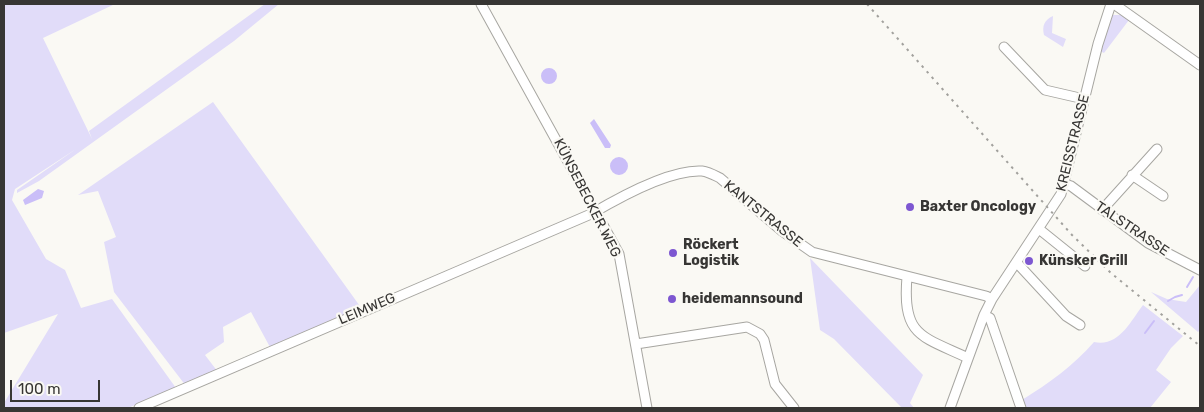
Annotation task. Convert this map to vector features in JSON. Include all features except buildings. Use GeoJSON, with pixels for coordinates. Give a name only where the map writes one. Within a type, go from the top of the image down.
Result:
{"type":"FeatureCollection","features":[{"type":"Feature","properties":{"kind":"street","name":"KÜNSEBECKER WEG"},"geometry":{"type":"LineString","coordinates":[[482,4],[619,254],[647,408]]}},
{"type":"Feature","properties":{"kind":"street"},"geometry":{"type":"LineString","coordinates":[[1112,4],[1200,65]]}},
{"type":"Feature","properties":{"kind":"street","name":"KREISSTRASSE"},"geometry":{"type":"LineString","coordinates":[[950,408],[984,315],[992,299],[1054,207],[1065,184],[1098,44],[1112,4]]}},
{"type":"Feature","properties":{"kind":"street"},"geometry":{"type":"LineString","coordinates":[[1004,47],[1045,90],[1084,100]]}},
{"type":"Feature","properties":{"kind":"street"},"geometry":{"type":"LineString","coordinates":[[1102,210],[1157,149]]}},
{"type":"Feature","properties":{"kind":"street","name":"KANTSTRASSE"},"geometry":{"type":"LineString","coordinates":[[596,211],[642,187],[676,175],[703,171],[720,178],[807,250],[992,299]]}},
{"type":"Feature","properties":{"kind":"street"},"geometry":{"type":"LineString","coordinates":[[1132,175],[1163,196]]}},
{"type":"Feature","properties":{"kind":"street","name":"TALSTRASSE"},"geometry":{"type":"LineString","coordinates":[[1065,184],[1071,186],[1148,243],[1200,270]]}},
{"type":"Feature","properties":{"kind":"street","name":"LEIMWEG"},"geometry":{"type":"LineString","coordinates":[[139,408],[596,211]]}},
{"type":"Feature","properties":{"kind":"street"},"geometry":{"type":"LineString","coordinates":[[1040,229],[1085,266]]}},
{"type":"Feature","properties":{"kind":"street"},"geometry":{"type":"LineString","coordinates":[[1017,263],[1066,316],[1080,325]]}},
{"type":"Feature","properties":{"kind":"street"},"geometry":{"type":"LineString","coordinates":[[907,277],[906,314],[917,333],[968,358]]}},
{"type":"Feature","properties":{"kind":"street"},"geometry":{"type":"LineString","coordinates":[[984,315],[990,318],[1021,408]]}},
{"type":"Feature","properties":{"kind":"street"},"geometry":{"type":"LineString","coordinates":[[636,344],[737,328],[754,330],[760,334],[766,346],[775,384],[794,408]]}},
{"type":"Feature","properties":{"kind":"shaded area"},"geometry":{"type":"Polygon","coordinates":[[[4,4],[115,4],[43,38],[92,139],[89,131],[265,4],[279,4],[234,41],[39,181],[17,193],[17,190],[76,149],[15,189],[12,200],[46,259],[65,270],[81,308],[112,299],[176,388],[128,408],[4,408],[4,403],[58,314],[4,333],[4,4]]]}},
{"type":"Feature","properties":{"kind":"shaded area"},"geometry":{"type":"Polygon","coordinates":[[[1111,15],[1121,15],[1129,20],[1104,53],[1100,51],[1111,15]]]}},
{"type":"Feature","properties":{"kind":"shaded area"},"geometry":{"type":"Polygon","coordinates":[[[1053,16],[1052,33],[1066,39],[1063,47],[1044,35],[1044,24],[1053,16]]]}},
{"type":"Feature","properties":{"kind":"shaded area"},"geometry":{"type":"Polygon","coordinates":[[[546,68],[552,68],[557,73],[555,82],[546,84],[541,79],[541,73],[546,68]]]}},
{"type":"Feature","properties":{"kind":"shaded area"},"geometry":{"type":"Polygon","coordinates":[[[213,102],[362,309],[271,349],[251,312],[223,327],[224,342],[205,355],[218,372],[186,386],[114,292],[104,242],[116,237],[98,191],[78,195],[213,102]]]}},
{"type":"Feature","properties":{"kind":"shaded area"},"geometry":{"type":"Polygon","coordinates":[[[594,119],[611,145],[610,148],[605,148],[590,123],[594,119]]]}},
{"type":"Feature","properties":{"kind":"shaded area"},"geometry":{"type":"Polygon","coordinates":[[[619,157],[625,160],[628,166],[625,172],[619,175],[613,172],[610,166],[613,160],[619,157]]]}},
{"type":"Feature","properties":{"kind":"shaded area"},"geometry":{"type":"Polygon","coordinates":[[[38,189],[44,191],[42,198],[25,205],[23,200],[38,189]]]}},
{"type":"Feature","properties":{"kind":"shaded area"},"geometry":{"type":"Polygon","coordinates":[[[810,258],[923,375],[910,403],[914,408],[902,408],[834,339],[820,330],[810,258]]]}},
{"type":"Feature","properties":{"kind":"shaded area"},"geometry":{"type":"Polygon","coordinates":[[[1200,285],[1200,330],[1198,332],[1151,292],[1167,299],[1186,302],[1200,285]]]}},
{"type":"Feature","properties":{"kind":"shaded area"},"geometry":{"type":"Polygon","coordinates":[[[1143,305],[1183,336],[1171,348],[1156,370],[1171,382],[1150,408],[1025,408],[1022,400],[1060,374],[1094,342],[1103,343],[1117,337],[1123,332],[1143,305]]]}},
{"type":"Feature","properties":{"kind":"waterway"},"geometry":{"type":"LineString","coordinates":[[1187,287],[1193,277]]}},
{"type":"Feature","properties":{"kind":"waterway"},"geometry":{"type":"LineString","coordinates":[[1168,301],[1182,295]]}},
{"type":"Feature","properties":{"kind":"waterway"},"geometry":{"type":"LineString","coordinates":[[1145,333],[1154,321]]}},
{"type":"Feature","properties":{"kind":"railway"},"geometry":{"type":"LineString","coordinates":[[867,4],[1072,235],[1111,273],[1200,346]]}},
{"type":"Feature","properties":{"kind":"place","name":"Baxter Oncology"},"geometry":{"type":"Point","coordinates":[910,207]}},
{"type":"Feature","properties":{"kind":"place","name":"Röckert Logistik"},"geometry":{"type":"Point","coordinates":[673,253]}},
{"type":"Feature","properties":{"kind":"place","name":"Künsker Grill"},"geometry":{"type":"Point","coordinates":[1029,261]}},
{"type":"Feature","properties":{"kind":"place","name":"heidemannsound"},"geometry":{"type":"Point","coordinates":[672,299]}}]}
